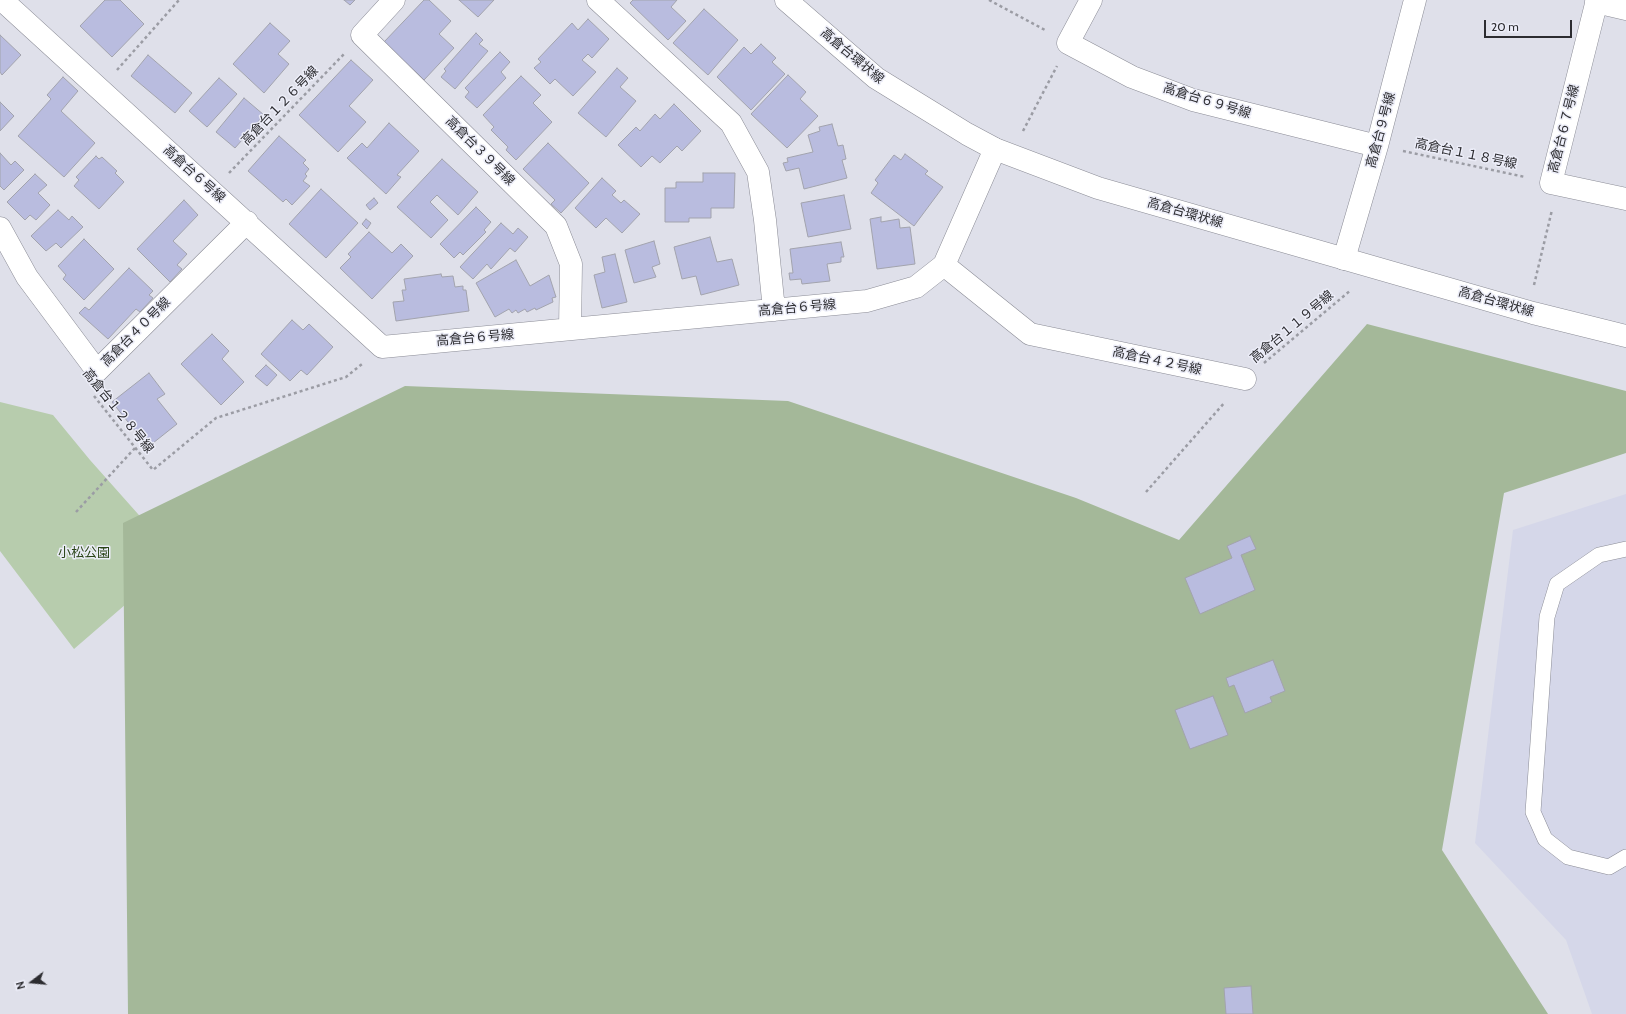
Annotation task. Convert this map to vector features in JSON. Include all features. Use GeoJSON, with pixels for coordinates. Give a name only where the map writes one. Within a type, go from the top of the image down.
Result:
{"type":"FeatureCollection","features":[{"type":"Feature","properties":{"kind":"street","name":"高倉台６号線"},"geometry":{"type":"LineString","coordinates":[[2,0],[382,347],[867,301],[916,287],[944,265],[995,149]]}},
{"type":"Feature","properties":{"kind":"street"},"geometry":{"type":"LineString","coordinates":[[362,35],[394,0]]}},
{"type":"Feature","properties":{"kind":"street"},"geometry":{"type":"LineString","coordinates":[[598,0],[731,123],[758,172],[765,220],[774,310]]}},
{"type":"Feature","properties":{"kind":"street","name":"高倉台環状線"},"geometry":{"type":"LineString","coordinates":[[786,0],[876,78],[967,134],[995,149],[1098,188],[1533,313],[1626,336]]}},
{"type":"Feature","properties":{"kind":"street"},"geometry":{"type":"LineString","coordinates":[[1068,43],[1091,0]]}},
{"type":"Feature","properties":{"kind":"street","name":"高倉台９号線"},"geometry":{"type":"LineString","coordinates":[[1344,259],[1377,146],[1416,0]]}},
{"type":"Feature","properties":{"kind":"street"},"geometry":{"type":"LineString","coordinates":[[1597,1],[1626,9]]}},
{"type":"Feature","properties":{"kind":"street","name":"高倉台６７号線"},"geometry":{"type":"LineString","coordinates":[[1597,1],[1554,183],[1626,199]]}},
{"type":"Feature","properties":{"kind":"street","name":"高倉台３９号線"},"geometry":{"type":"LineString","coordinates":[[362,35],[556,226],[571,264],[570,329]]}},
{"type":"Feature","properties":{"kind":"street","name":"高倉台６９号線"},"geometry":{"type":"LineString","coordinates":[[1068,43],[1132,77],[1193,100],[1377,146]]}},
{"type":"Feature","properties":{"kind":"street","name":"高倉台４０号線"},"geometry":{"type":"LineString","coordinates":[[0,228],[27,276],[97,371],[246,222]]}},
{"type":"Feature","properties":{"kind":"street","name":"高倉台４２号線"},"geometry":{"type":"LineString","coordinates":[[944,265],[1030,334],[1245,379]]}},
{"type":"Feature","properties":{"kind":"lane"},"geometry":{"type":"LineString","coordinates":[[1626,549],[1599,556],[1557,584],[1547,617],[1533,812],[1545,839],[1568,857],[1609,867],[1626,857]]}},
{"type":"Feature","properties":{"kind":"path"},"geometry":{"type":"LineString","coordinates":[[100,89],[179,0]]}},
{"type":"Feature","properties":{"kind":"path"},"geometry":{"type":"LineString","coordinates":[[989,0],[1068,43],[1023,132]]}},
{"type":"Feature","properties":{"kind":"path","name":"高倉台１２６号線"},"geometry":{"type":"LineString","coordinates":[[212,191],[362,35]]}},
{"type":"Feature","properties":{"kind":"path","name":"高倉台１１８号線"},"geometry":{"type":"LineString","coordinates":[[1377,146],[1554,183]]}},
{"type":"Feature","properties":{"kind":"path"},"geometry":{"type":"LineString","coordinates":[[1534,285],[1554,183]]}},
{"type":"Feature","properties":{"kind":"path","name":"高倉台１１９号線"},"geometry":{"type":"LineString","coordinates":[[1245,379],[1351,290]]}},
{"type":"Feature","properties":{"kind":"path","name":"高倉台１２８号線"},"geometry":{"type":"LineString","coordinates":[[93,394],[153,470],[216,418],[346,376],[382,347]]}},
{"type":"Feature","properties":{"kind":"path"},"geometry":{"type":"LineString","coordinates":[[1146,492],[1245,379]]}},
{"type":"Feature","properties":{"kind":"path"},"geometry":{"type":"LineString","coordinates":[[76,512],[135,448]]}},
{"type":"Feature","properties":{"kind":"shaded area"},"geometry":{"type":"Polygon","coordinates":[[[1626,494],[1626,1014],[1592,1014],[1566,940],[1475,843],[1513,530],[1626,494]]]}},
{"type":"Feature","properties":{"kind":"green space"},"geometry":{"type":"Polygon","coordinates":[[[1367,324],[1626,391],[1626,453],[1504,493],[1442,850],[1548,1014],[128,1014],[123,523],[405,386],[788,401],[1076,498],[1179,540],[1367,324]]]}},
{"type":"Feature","properties":{"kind":"green space","name":"小松公園"},"geometry":{"type":"Polygon","coordinates":[[[0,402],[53,415],[90,460],[178,559],[74,649],[0,551],[0,402]]]}},
{"type":"Feature","properties":{"kind":"building"},"geometry":{"type":"Polygon","coordinates":[[[105,0],[120,0],[144,24],[112,57],[80,26],[105,0]]]}},
{"type":"Feature","properties":{"kind":"building"},"geometry":{"type":"Polygon","coordinates":[[[344,0],[355,0],[350,5],[344,0]]]}},
{"type":"Feature","properties":{"kind":"building"},"geometry":{"type":"Polygon","coordinates":[[[424,0],[429,0],[451,21],[439,34],[454,48],[424,80],[384,42],[424,0]]]}},
{"type":"Feature","properties":{"kind":"building"},"geometry":{"type":"Polygon","coordinates":[[[459,0],[494,0],[478,17],[459,0]]]}},
{"type":"Feature","properties":{"kind":"building"},"geometry":{"type":"Polygon","coordinates":[[[633,0],[677,0],[671,7],[686,21],[668,40],[630,3],[633,0]]]}},
{"type":"Feature","properties":{"kind":"building"},"geometry":{"type":"Polygon","coordinates":[[[704,9],[738,40],[708,75],[673,43],[704,9]]]}},
{"type":"Feature","properties":{"kind":"building"},"geometry":{"type":"Polygon","coordinates":[[[588,19],[609,39],[592,58],[588,54],[582,60],[596,72],[573,96],[555,79],[550,84],[534,68],[541,62],[538,59],[572,23],[578,30],[588,19]]]}},
{"type":"Feature","properties":{"kind":"building"},"geometry":{"type":"Polygon","coordinates":[[[270,23],[290,41],[278,54],[289,64],[264,93],[233,64],[270,23]]]}},
{"type":"Feature","properties":{"kind":"building"},"geometry":{"type":"Polygon","coordinates":[[[476,33],[483,40],[479,44],[488,51],[455,89],[441,77],[446,71],[444,69],[476,33]]]}},
{"type":"Feature","properties":{"kind":"building"},"geometry":{"type":"Polygon","coordinates":[[[0,35],[21,55],[2,75],[0,72],[0,35]]]}},
{"type":"Feature","properties":{"kind":"building"},"geometry":{"type":"Polygon","coordinates":[[[761,44],[776,58],[772,62],[785,74],[751,110],[717,77],[744,47],[751,54],[761,44]]]}},
{"type":"Feature","properties":{"kind":"building"},"geometry":{"type":"Polygon","coordinates":[[[500,52],[510,62],[501,72],[506,78],[477,108],[465,97],[469,92],[465,88],[500,52]]]}},
{"type":"Feature","properties":{"kind":"building"},"geometry":{"type":"Polygon","coordinates":[[[148,55],[192,93],[175,113],[131,76],[148,55]]]}},
{"type":"Feature","properties":{"kind":"building"},"geometry":{"type":"Polygon","coordinates":[[[351,60],[373,80],[349,106],[366,122],[338,152],[299,115],[351,60]]]}},
{"type":"Feature","properties":{"kind":"building"},"geometry":{"type":"Polygon","coordinates":[[[617,68],[628,78],[620,87],[636,101],[606,137],[578,113],[617,68]]]}},
{"type":"Feature","properties":{"kind":"building"},"geometry":{"type":"Polygon","coordinates":[[[788,75],[806,92],[800,99],[818,116],[787,148],[751,114],[788,75]]]}},
{"type":"Feature","properties":{"kind":"building"},"geometry":{"type":"Polygon","coordinates":[[[521,76],[541,95],[533,103],[552,122],[516,160],[506,150],[508,147],[491,130],[494,127],[483,115],[521,76]]]}},
{"type":"Feature","properties":{"kind":"building"},"geometry":{"type":"Polygon","coordinates":[[[63,77],[78,91],[61,111],[95,143],[64,177],[18,136],[51,99],[47,95],[63,77]]]}},
{"type":"Feature","properties":{"kind":"building"},"geometry":{"type":"Polygon","coordinates":[[[219,78],[237,94],[207,127],[189,111],[219,78]]]}},
{"type":"Feature","properties":{"kind":"building"},"geometry":{"type":"Polygon","coordinates":[[[244,98],[264,115],[235,148],[216,132],[244,98]]]}},
{"type":"Feature","properties":{"kind":"building"},"geometry":{"type":"Polygon","coordinates":[[[0,102],[14,116],[0,131],[0,102]]]}},
{"type":"Feature","properties":{"kind":"building"},"geometry":{"type":"Polygon","coordinates":[[[674,104],[701,131],[682,151],[677,146],[660,163],[652,156],[641,167],[618,145],[636,127],[640,131],[655,114],[660,119],[674,104]]]}},
{"type":"Feature","properties":{"kind":"building"},"geometry":{"type":"Polygon","coordinates":[[[389,123],[419,151],[397,175],[401,177],[386,194],[347,158],[362,143],[367,148],[389,123]]]}},
{"type":"Feature","properties":{"kind":"building"},"geometry":{"type":"Polygon","coordinates":[[[832,124],[838,146],[843,145],[846,159],[842,160],[847,178],[804,189],[799,168],[786,171],[783,163],[788,162],[787,158],[813,152],[808,135],[820,131],[819,127],[832,124]]]}},
{"type":"Feature","properties":{"kind":"building"},"geometry":{"type":"Polygon","coordinates":[[[279,136],[306,160],[303,163],[309,169],[305,174],[307,176],[303,181],[310,186],[292,205],[286,199],[283,202],[248,171],[279,136]]]}},
{"type":"Feature","properties":{"kind":"building"},"geometry":{"type":"Polygon","coordinates":[[[548,143],[589,183],[561,213],[551,204],[555,200],[523,169],[548,143]]]}},
{"type":"Feature","properties":{"kind":"building"},"geometry":{"type":"Polygon","coordinates":[[[0,153],[11,165],[15,161],[24,170],[4,190],[0,186],[0,153]]]}},
{"type":"Feature","properties":{"kind":"building"},"geometry":{"type":"Polygon","coordinates":[[[905,154],[928,171],[925,174],[943,187],[914,226],[871,193],[878,183],[875,180],[894,155],[901,160],[905,154]]]}},
{"type":"Feature","properties":{"kind":"building"},"geometry":{"type":"Polygon","coordinates":[[[96,156],[99,159],[102,157],[117,171],[115,173],[124,182],[99,209],[74,186],[79,180],[76,177],[96,156]]]}},
{"type":"Feature","properties":{"kind":"building"},"geometry":{"type":"Polygon","coordinates":[[[442,159],[478,192],[458,215],[437,195],[430,202],[448,220],[431,238],[397,207],[442,159]]]}},
{"type":"Feature","properties":{"kind":"building"},"geometry":{"type":"Polygon","coordinates":[[[703,173],[735,173],[734,208],[711,208],[711,218],[689,218],[689,222],[665,222],[665,188],[676,188],[676,182],[703,182],[703,173]]]}},
{"type":"Feature","properties":{"kind":"building"},"geometry":{"type":"Polygon","coordinates":[[[35,174],[47,185],[38,193],[50,205],[36,220],[30,215],[25,220],[7,202],[35,174]]]}},
{"type":"Feature","properties":{"kind":"building"},"geometry":{"type":"Polygon","coordinates":[[[602,178],[616,191],[612,195],[621,203],[624,200],[640,214],[622,233],[606,218],[596,228],[575,208],[602,178]]]}},
{"type":"Feature","properties":{"kind":"building"},"geometry":{"type":"Polygon","coordinates":[[[321,189],[358,223],[326,258],[289,224],[321,189]]]}},
{"type":"Feature","properties":{"kind":"building"},"geometry":{"type":"Polygon","coordinates":[[[844,195],[851,229],[808,237],[801,203],[844,195]]]}},
{"type":"Feature","properties":{"kind":"building"},"geometry":{"type":"Polygon","coordinates":[[[374,198],[378,203],[370,210],[366,205],[374,198]]]}},
{"type":"Feature","properties":{"kind":"building"},"geometry":{"type":"Polygon","coordinates":[[[184,200],[198,215],[173,241],[187,254],[177,265],[182,269],[170,282],[137,249],[184,200]]]}},
{"type":"Feature","properties":{"kind":"building"},"geometry":{"type":"Polygon","coordinates":[[[476,207],[491,222],[484,230],[486,232],[463,255],[460,252],[454,258],[440,244],[476,207]]]}},
{"type":"Feature","properties":{"kind":"building"},"geometry":{"type":"Polygon","coordinates":[[[58,210],[69,220],[72,216],[83,227],[61,248],[56,243],[46,251],[31,236],[58,210]]]}},
{"type":"Feature","properties":{"kind":"building"},"geometry":{"type":"Polygon","coordinates":[[[881,217],[881,222],[899,219],[900,228],[910,227],[915,264],[877,269],[870,219],[881,217]]]}},
{"type":"Feature","properties":{"kind":"building"},"geometry":{"type":"Polygon","coordinates":[[[366,219],[371,223],[367,229],[362,224],[366,219]]]}},
{"type":"Feature","properties":{"kind":"building"},"geometry":{"type":"Polygon","coordinates":[[[501,223],[513,234],[518,228],[528,237],[515,252],[510,248],[491,269],[487,264],[473,279],[460,267],[501,223]]]}},
{"type":"Feature","properties":{"kind":"building"},"geometry":{"type":"Polygon","coordinates":[[[369,232],[392,253],[401,244],[413,256],[372,299],[340,268],[351,257],[348,254],[369,232]]]}},
{"type":"Feature","properties":{"kind":"building"},"geometry":{"type":"Polygon","coordinates":[[[710,237],[717,262],[732,259],[739,285],[701,295],[696,276],[682,279],[674,247],[710,237]]]}},
{"type":"Feature","properties":{"kind":"building"},"geometry":{"type":"Polygon","coordinates":[[[84,239],[114,269],[84,300],[63,279],[66,275],[58,266],[84,239]]]}},
{"type":"Feature","properties":{"kind":"building"},"geometry":{"type":"Polygon","coordinates":[[[654,241],[660,264],[652,267],[656,277],[634,283],[625,250],[654,241]]]}},
{"type":"Feature","properties":{"kind":"building"},"geometry":{"type":"Polygon","coordinates":[[[841,242],[844,257],[841,257],[841,262],[827,264],[830,281],[802,284],[801,279],[790,280],[789,273],[793,273],[790,249],[841,242]]]}},
{"type":"Feature","properties":{"kind":"building"},"geometry":{"type":"Polygon","coordinates":[[[615,254],[627,302],[602,308],[594,275],[605,272],[602,257],[615,254]]]}},
{"type":"Feature","properties":{"kind":"building"},"geometry":{"type":"Polygon","coordinates":[[[516,260],[530,286],[549,275],[556,297],[552,298],[553,302],[536,310],[535,308],[527,312],[525,309],[518,313],[516,310],[512,313],[509,309],[495,317],[476,283],[516,260]]]}},
{"type":"Feature","properties":{"kind":"building"},"geometry":{"type":"Polygon","coordinates":[[[129,268],[153,291],[149,295],[153,298],[140,312],[136,309],[108,339],[79,313],[85,307],[89,310],[129,268]]]}},
{"type":"Feature","properties":{"kind":"building"},"geometry":{"type":"Polygon","coordinates":[[[441,274],[442,277],[453,276],[455,287],[463,286],[463,290],[466,290],[469,311],[396,321],[393,302],[404,301],[402,290],[406,290],[404,279],[441,274]]]}},
{"type":"Feature","properties":{"kind":"building"},"geometry":{"type":"Polygon","coordinates":[[[292,320],[303,330],[309,324],[333,347],[307,375],[301,370],[290,381],[261,354],[292,320]]]}},
{"type":"Feature","properties":{"kind":"building"},"geometry":{"type":"Polygon","coordinates":[[[212,334],[229,351],[222,359],[244,382],[221,405],[181,364],[212,334]]]}},
{"type":"Feature","properties":{"kind":"building"},"geometry":{"type":"Polygon","coordinates":[[[266,365],[277,375],[267,386],[255,376],[266,365]]]}},
{"type":"Feature","properties":{"kind":"building"},"geometry":{"type":"Polygon","coordinates":[[[149,373],[165,394],[157,399],[177,424],[148,447],[112,402],[149,373]]]}},
{"type":"Feature","properties":{"kind":"building"},"geometry":{"type":"Polygon","coordinates":[[[1250,536],[1256,549],[1241,555],[1255,590],[1200,614],[1185,578],[1232,558],[1227,546],[1250,536]]]}},
{"type":"Feature","properties":{"kind":"building"},"geometry":{"type":"Polygon","coordinates":[[[1273,660],[1285,691],[1270,697],[1272,702],[1245,713],[1234,685],[1229,687],[1226,678],[1273,660]]]}},
{"type":"Feature","properties":{"kind":"building"},"geometry":{"type":"Polygon","coordinates":[[[1213,696],[1228,735],[1190,749],[1175,710],[1213,696]]]}},
{"type":"Feature","properties":{"kind":"building"},"geometry":{"type":"Polygon","coordinates":[[[1251,986],[1253,1014],[1226,1014],[1224,988],[1251,986]]]}}]}
